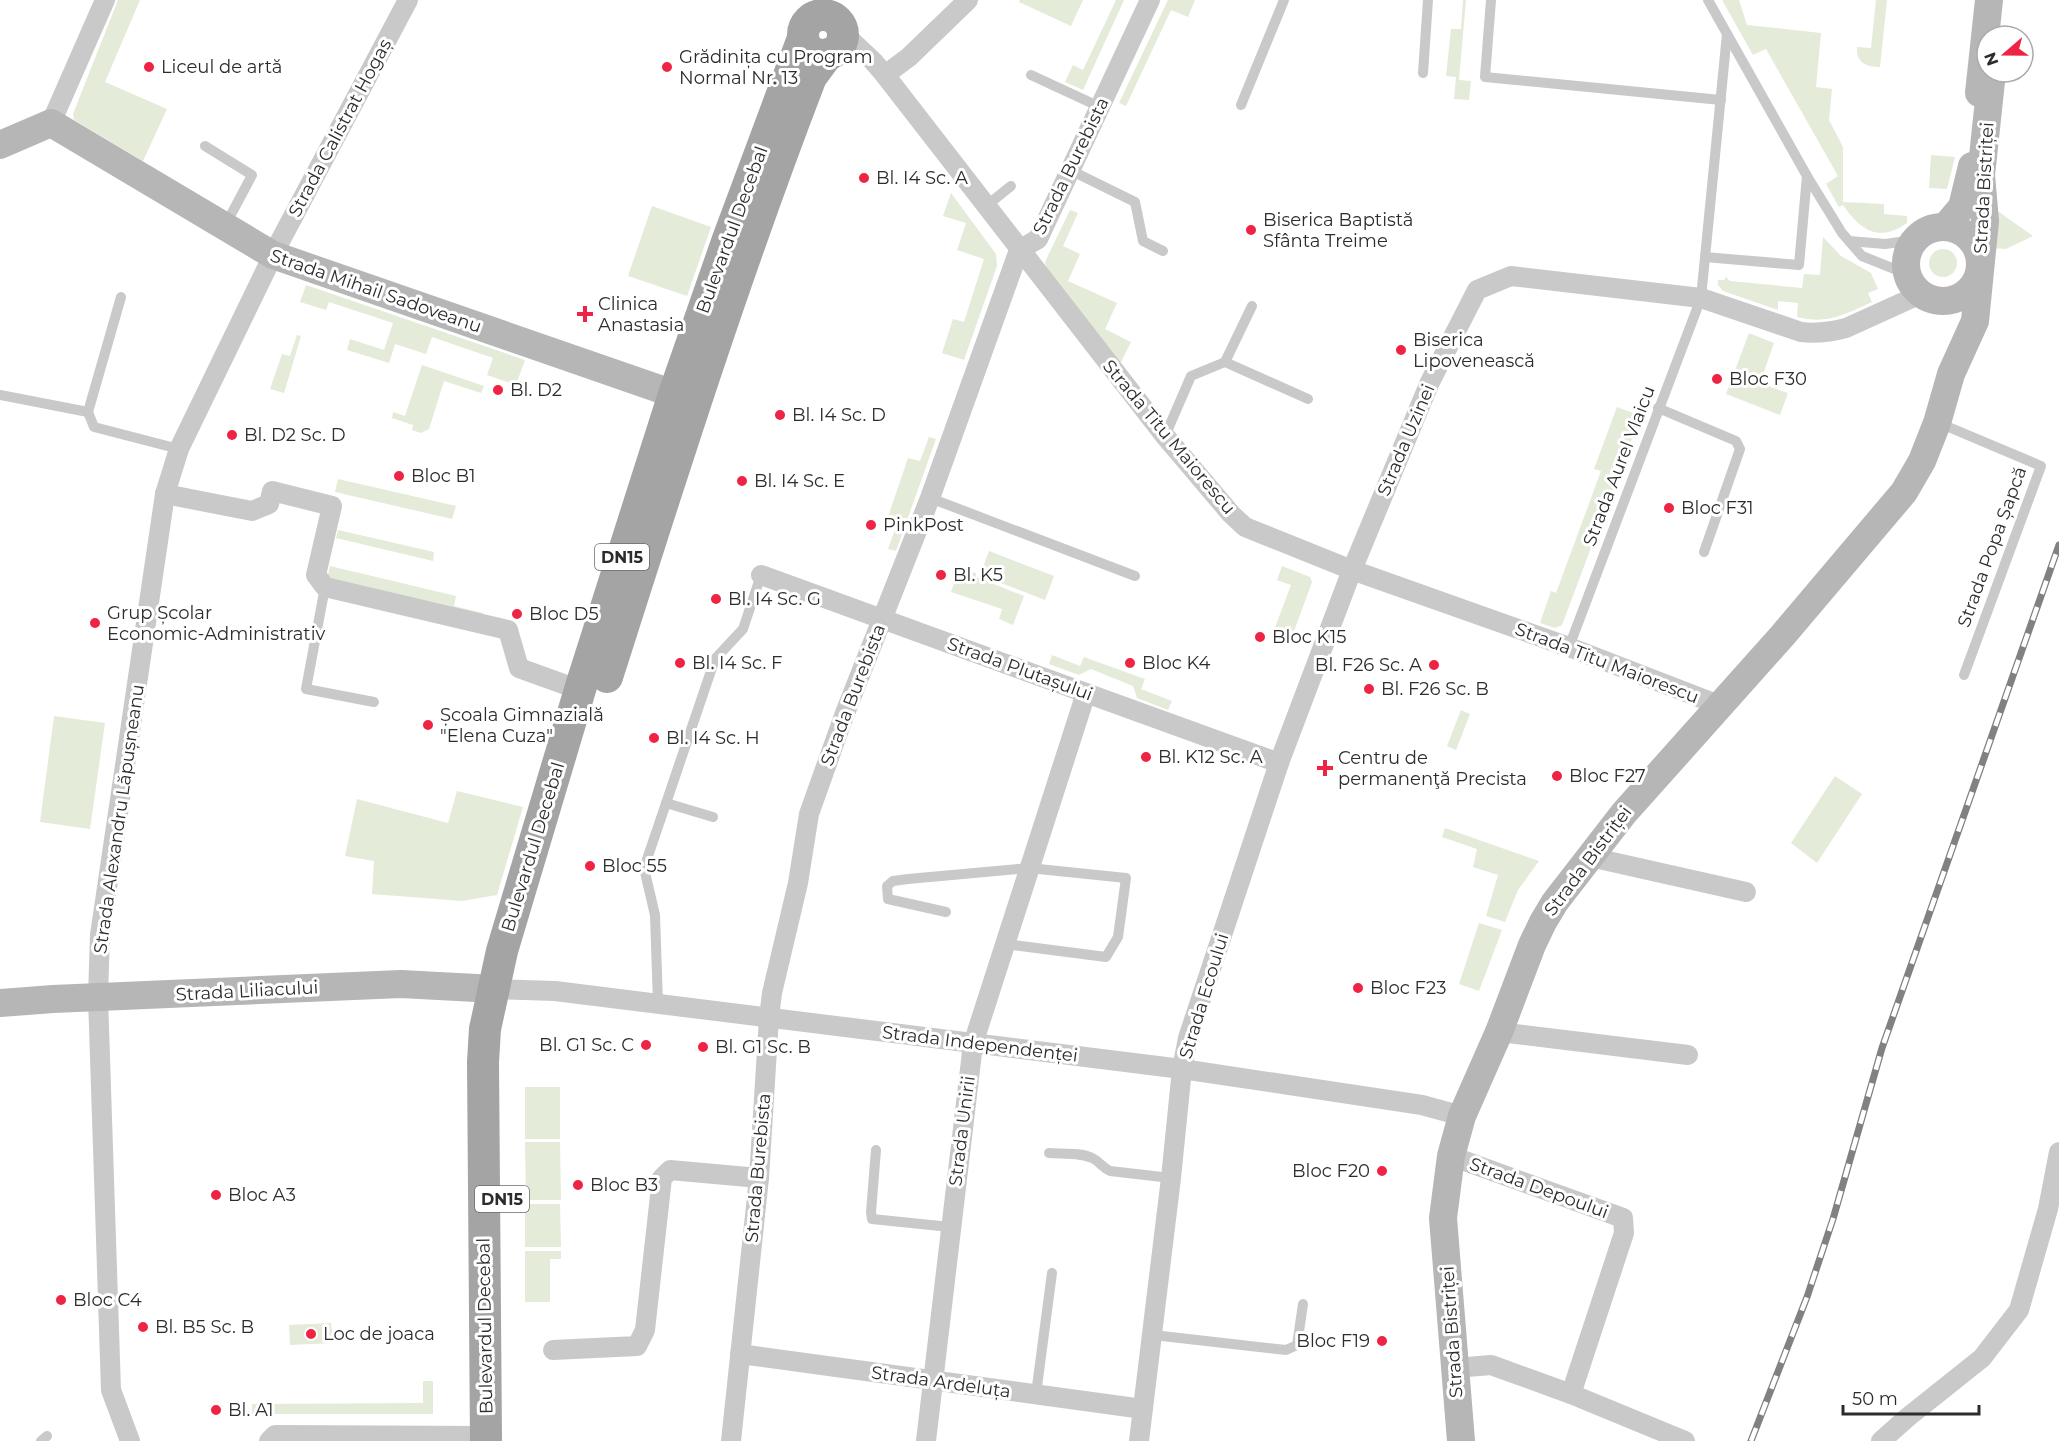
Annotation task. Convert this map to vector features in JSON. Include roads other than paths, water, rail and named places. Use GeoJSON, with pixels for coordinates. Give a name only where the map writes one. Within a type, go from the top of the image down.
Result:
{"type":"FeatureCollection","features":[{"type":"Feature","properties":{"kind":"main road"},"geometry":{"type":"LineString","coordinates":[[1945,227],[1962,207],[1971,177],[1989,0]]}},
{"type":"Feature","properties":{"kind":"main road"},"geometry":{"type":"LineString","coordinates":[[1997,24],[2000,0]]}},
{"type":"Feature","properties":{"kind":"main road","name":"Bulevardul Decebal"},"geometry":{"type":"LineString","coordinates":[[503,990],[502,951],[580,690],[674,394],[728,239],[828,28]]}},
{"type":"Feature","properties":{"kind":"main road","name":"Bulevardul Decebal"},"geometry":{"type":"LineString","coordinates":[[491,1440],[483,1062],[485,1029],[522,947],[689,424],[802,100],[816,68],[828,28]]}},
{"type":"Feature","properties":{"kind":"main road","name":"Strada Bistriței"},"geometry":{"type":"LineString","coordinates":[[1461,1441],[1443,1218],[1452,1156],[1462,1116],[1543,922],[1624,813],[1783,635],[1904,492],[1922,461],[1952,374],[1975,321],[1984,221],[1981,176],[1991,84]]}},
{"type":"Feature","properties":{"kind":"main road"},"geometry":{"type":"LineString","coordinates":[[0,145],[51,123]]}},
{"type":"Feature","properties":{"kind":"main road","name":"Strada Mihail Sadoveanu"},"geometry":{"type":"LineString","coordinates":[[51,123],[273,255],[674,394]]}},
{"type":"Feature","properties":{"kind":"main road","name":"Strada Bistriței"},"geometry":{"type":"LineString","coordinates":[[1924,289],[1965,293],[1975,282],[1980,268],[1979,256],[1967,236],[1957,229],[1945,227],[1923,232],[1914,240],[1908,251],[1906,262],[1924,289],[1954,328],[1952,374]]}},
{"type":"Feature","properties":{"kind":"main road","name":"Strada Liliacului"},"geometry":{"type":"LineString","coordinates":[[0,1003],[401,984],[503,990]]}},
{"type":"Feature","properties":{"kind":"street"},"geometry":{"type":"LineString","coordinates":[[51,123],[105,0]]}},
{"type":"Feature","properties":{"kind":"street","name":"Strada Calistrat Hogaș"},"geometry":{"type":"LineString","coordinates":[[273,255],[408,0]]}},
{"type":"Feature","properties":{"kind":"street"},"geometry":{"type":"LineString","coordinates":[[879,68],[909,57],[968,0]]}},
{"type":"Feature","properties":{"kind":"street","name":"Strada Burebista"},"geometry":{"type":"LineString","coordinates":[[730,1441],[759,1178],[772,993],[798,883],[809,814],[930,498],[1019,250],[1038,239],[1150,0]]}},
{"type":"Feature","properties":{"kind":"street","name":"Strada Titu Maiorescu"},"geometry":{"type":"LineString","coordinates":[[828,28],[879,68],[1165,436],[1230,514],[1245,526],[1352,570],[1569,647],[1719,705]]}},
{"type":"Feature","properties":{"kind":"street","name":"Strada Alexandru Lăpușneanu"},"geometry":{"type":"LineString","coordinates":[[130,1441],[111,1390],[98,997],[100,935],[165,494],[179,449],[273,255]]}},
{"type":"Feature","properties":{"kind":"street","name":"Strada Uzinei"},"geometry":{"type":"LineString","coordinates":[[1352,570],[1430,382],[1477,290],[1511,276],[1701,298],[1813,334],[1846,328],[1924,289]]}},
{"type":"Feature","properties":{"kind":"street"},"geometry":{"type":"LineString","coordinates":[[165,494],[252,512],[269,504],[272,491],[332,506],[316,575],[325,587],[508,630],[519,668],[580,690]]}},
{"type":"Feature","properties":{"kind":"street","name":"Strada Ecoului"},"geometry":{"type":"LineString","coordinates":[[1139,1441],[1182,1069],[1188,1038],[1279,763],[1352,570]]}},
{"type":"Feature","properties":{"kind":"street","name":"Strada Plutașului"},"geometry":{"type":"LineString","coordinates":[[760,575],[1279,763]]}},
{"type":"Feature","properties":{"kind":"street","name":"Strada Unirii"},"geometry":{"type":"LineString","coordinates":[[926,1441],[931,1380],[973,1044],[1086,693]]}},
{"type":"Feature","properties":{"kind":"street"},"geometry":{"type":"LineString","coordinates":[[1590,857],[1746,892]]}},
{"type":"Feature","properties":{"kind":"street","name":"Strada Independenței"},"geometry":{"type":"LineString","coordinates":[[503,990],[555,991],[1182,1069],[1422,1105],[1462,1116]]}},
{"type":"Feature","properties":{"kind":"street"},"geometry":{"type":"LineString","coordinates":[[1498,1032],[1688,1055]]}},
{"type":"Feature","properties":{"kind":"street"},"geometry":{"type":"LineString","coordinates":[[1881,1441],[1982,1358],[2019,1310],[2048,1209],[2059,1152]]}},
{"type":"Feature","properties":{"kind":"street","name":"Strada Depoului"},"geometry":{"type":"LineString","coordinates":[[1452,1156],[1623,1218],[1624,1233],[1571,1394]]}},
{"type":"Feature","properties":{"kind":"street"},"geometry":{"type":"LineString","coordinates":[[553,1350],[637,1346],[645,1330],[662,1178],[670,1170],[759,1178]]}},
{"type":"Feature","properties":{"kind":"street","name":"Strada Ardeluța"},"geometry":{"type":"LineString","coordinates":[[740,1354],[1143,1409]]}},
{"type":"Feature","properties":{"kind":"street"},"geometry":{"type":"LineString","coordinates":[[1455,1368],[1491,1365],[1571,1394],[1685,1441]]}},
{"type":"Feature","properties":{"kind":"street"},"geometry":{"type":"LineString","coordinates":[[269,1441],[275,1435],[491,1440]]}},
{"type":"Feature","properties":{"kind":"lane"},"geometry":{"type":"LineString","coordinates":[[1241,105],[1284,0]]}},
{"type":"Feature","properties":{"kind":"lane"},"geometry":{"type":"LineString","coordinates":[[1424,73],[1428,0]]}},
{"type":"Feature","properties":{"kind":"lane"},"geometry":{"type":"LineString","coordinates":[[1491,0],[1485,77],[1720,100]]}},
{"type":"Feature","properties":{"kind":"lane"},"geometry":{"type":"LineString","coordinates":[[1708,0],[1807,176],[1842,233],[1862,256],[1924,289]]}},
{"type":"Feature","properties":{"kind":"lane","name":"Strada Aurel Vlaicu"},"geometry":{"type":"LineString","coordinates":[[1569,647],[1701,298],[1727,34]]}},
{"type":"Feature","properties":{"kind":"lane"},"geometry":{"type":"LineString","coordinates":[[1030,75],[1100,107]]}},
{"type":"Feature","properties":{"kind":"lane"},"geometry":{"type":"LineString","coordinates":[[205,146],[252,175],[224,227]]}},
{"type":"Feature","properties":{"kind":"lane"},"geometry":{"type":"LineString","coordinates":[[1071,170],[1135,202],[1143,241],[1163,251]]}},
{"type":"Feature","properties":{"kind":"lane"},"geometry":{"type":"LineString","coordinates":[[1705,257],[1799,265],[1807,176]]}},
{"type":"Feature","properties":{"kind":"lane"},"geometry":{"type":"LineString","coordinates":[[986,206],[1011,186]]}},
{"type":"Feature","properties":{"kind":"lane"},"geometry":{"type":"LineString","coordinates":[[1849,241],[1885,244],[1914,240]]}},
{"type":"Feature","properties":{"kind":"lane"},"geometry":{"type":"LineString","coordinates":[[121,297],[88,412],[94,427],[179,449]]}},
{"type":"Feature","properties":{"kind":"lane"},"geometry":{"type":"LineString","coordinates":[[1165,436],[1191,376],[1225,362],[1252,306]]}},
{"type":"Feature","properties":{"kind":"lane"},"geometry":{"type":"LineString","coordinates":[[1225,362],[1308,399]]}},
{"type":"Feature","properties":{"kind":"lane"},"geometry":{"type":"LineString","coordinates":[[0,395],[88,412]]}},
{"type":"Feature","properties":{"kind":"lane"},"geometry":{"type":"LineString","coordinates":[[1658,408],[1736,441],[1740,449],[1704,552]]}},
{"type":"Feature","properties":{"kind":"lane","name":"Strada Popa Șapcă"},"geometry":{"type":"LineString","coordinates":[[1937,423],[2041,466],[1964,675]]}},
{"type":"Feature","properties":{"kind":"lane"},"geometry":{"type":"LineString","coordinates":[[930,498],[1135,576]]}},
{"type":"Feature","properties":{"kind":"lane"},"geometry":{"type":"LineString","coordinates":[[658,1003],[655,915],[644,868],[715,659],[742,629],[760,575]]}},
{"type":"Feature","properties":{"kind":"lane"},"geometry":{"type":"LineString","coordinates":[[325,587],[306,689],[374,702]]}},
{"type":"Feature","properties":{"kind":"lane"},"geometry":{"type":"LineString","coordinates":[[666,803],[714,817]]}},
{"type":"Feature","properties":{"kind":"lane"},"geometry":{"type":"LineString","coordinates":[[946,912],[888,899],[887,886],[893,881],[908,879],[1029,868],[1126,878],[1118,937],[1106,957],[1005,944]]}},
{"type":"Feature","properties":{"kind":"lane"},"geometry":{"type":"LineString","coordinates":[[876,1150],[872,1218],[951,1227]]}},
{"type":"Feature","properties":{"kind":"lane"},"geometry":{"type":"LineString","coordinates":[[1048,1153],[1084,1155],[1096,1159],[1103,1168],[1110,1171],[1171,1178]]}},
{"type":"Feature","properties":{"kind":"lane"},"geometry":{"type":"LineString","coordinates":[[1036,1394],[1052,1273]]}},
{"type":"Feature","properties":{"kind":"lane"},"geometry":{"type":"LineString","coordinates":[[1153,1335],[1286,1350],[1297,1345],[1303,1304]]}},
{"type":"Feature","properties":{"kind":"railway"},"geometry":{"type":"LineString","coordinates":[[1751,1441],[1807,1297],[1833,1219],[1882,1048],[2059,545]]}},
{"type":"Feature","properties":{"kind":"place","name":"Liceul de artă"},"geometry":{"type":"Point","coordinates":[149,67]}},
{"type":"Feature","properties":{"kind":"place","name":"Grădinița cu Program Normal Nr. 13"},"geometry":{"type":"Point","coordinates":[667,67]}},
{"type":"Feature","properties":{"kind":"place","name":"Bl. I4 Sc. A"},"geometry":{"type":"Point","coordinates":[864,178]}},
{"type":"Feature","properties":{"kind":"place","name":"Biserica Baptistă Sfânta Treime"},"geometry":{"type":"Point","coordinates":[1251,230]}},
{"type":"Feature","properties":{"kind":"place","name":"Clinica Anastasia"},"geometry":{"type":"Point","coordinates":[585,314]}},
{"type":"Feature","properties":{"kind":"place","name":"Biserica Lipovenească"},"geometry":{"type":"Point","coordinates":[1401,350]}},
{"type":"Feature","properties":{"kind":"place","name":"Bloc F30"},"geometry":{"type":"Point","coordinates":[1717,379]}},
{"type":"Feature","properties":{"kind":"place","name":"Bl. D2"},"geometry":{"type":"Point","coordinates":[498,390]}},
{"type":"Feature","properties":{"kind":"place","name":"Bl. I4 Sc. D"},"geometry":{"type":"Point","coordinates":[780,415]}},
{"type":"Feature","properties":{"kind":"place","name":"Bl. D2 Sc. D"},"geometry":{"type":"Point","coordinates":[232,435]}},
{"type":"Feature","properties":{"kind":"place","name":"Bloc B1"},"geometry":{"type":"Point","coordinates":[399,476]}},
{"type":"Feature","properties":{"kind":"place","name":"Bl. I4 Sc. E"},"geometry":{"type":"Point","coordinates":[742,481]}},
{"type":"Feature","properties":{"kind":"place","name":"Bloc F31"},"geometry":{"type":"Point","coordinates":[1669,508]}},
{"type":"Feature","properties":{"kind":"place","name":"PinkPost"},"geometry":{"type":"Point","coordinates":[871,525]}},
{"type":"Feature","properties":{"kind":"place","name":"Bl. K5"},"geometry":{"type":"Point","coordinates":[941,575]}},
{"type":"Feature","properties":{"kind":"place","name":"Bl. I4 Sc. G"},"geometry":{"type":"Point","coordinates":[716,599]}},
{"type":"Feature","properties":{"kind":"place","name":"Bloc D5"},"geometry":{"type":"Point","coordinates":[517,614]}},
{"type":"Feature","properties":{"kind":"place","name":"Grup Școlar Economic-Administrativ"},"geometry":{"type":"Point","coordinates":[95,623]}},
{"type":"Feature","properties":{"kind":"place","name":"Bloc K15"},"geometry":{"type":"Point","coordinates":[1260,637]}},
{"type":"Feature","properties":{"kind":"place","name":"Bl. I4 Sc. F"},"geometry":{"type":"Point","coordinates":[680,663]}},
{"type":"Feature","properties":{"kind":"place","name":"Bloc K4"},"geometry":{"type":"Point","coordinates":[1130,663]}},
{"type":"Feature","properties":{"kind":"place","name":"Bl. F26 Sc. A"},"geometry":{"type":"Point","coordinates":[1434,665]}},
{"type":"Feature","properties":{"kind":"place","name":"Bl. F26 Sc. B"},"geometry":{"type":"Point","coordinates":[1369,689]}},
{"type":"Feature","properties":{"kind":"place","name":"Școala Gimnazială \"Elena Cuza\""},"geometry":{"type":"Point","coordinates":[428,725]}},
{"type":"Feature","properties":{"kind":"place","name":"Bl. I4 Sc. H"},"geometry":{"type":"Point","coordinates":[654,738]}},
{"type":"Feature","properties":{"kind":"place","name":"Bl. K12 Sc. A"},"geometry":{"type":"Point","coordinates":[1146,757]}},
{"type":"Feature","properties":{"kind":"place","name":"Centru de permanenţă Precista"},"geometry":{"type":"Point","coordinates":[1325,768]}},
{"type":"Feature","properties":{"kind":"place","name":"Bloc F27"},"geometry":{"type":"Point","coordinates":[1557,776]}},
{"type":"Feature","properties":{"kind":"place","name":"Bloc 55"},"geometry":{"type":"Point","coordinates":[590,866]}},
{"type":"Feature","properties":{"kind":"place","name":"Bloc F23"},"geometry":{"type":"Point","coordinates":[1358,988]}},
{"type":"Feature","properties":{"kind":"place","name":"Bl. G1 Sc. C"},"geometry":{"type":"Point","coordinates":[646,1045]}},
{"type":"Feature","properties":{"kind":"place","name":"Bl. G1 Sc. B"},"geometry":{"type":"Point","coordinates":[703,1047]}},
{"type":"Feature","properties":{"kind":"place","name":"Bloc F20"},"geometry":{"type":"Point","coordinates":[1382,1171]}},
{"type":"Feature","properties":{"kind":"place","name":"Bloc B3"},"geometry":{"type":"Point","coordinates":[578,1185]}},
{"type":"Feature","properties":{"kind":"place","name":"Bloc A3"},"geometry":{"type":"Point","coordinates":[216,1195]}},
{"type":"Feature","properties":{"kind":"place","name":"Bloc C4"},"geometry":{"type":"Point","coordinates":[61,1300]}},
{"type":"Feature","properties":{"kind":"place","name":"Bl. B5 Sc. B"},"geometry":{"type":"Point","coordinates":[143,1327]}},
{"type":"Feature","properties":{"kind":"place","name":"Loc de joaca"},"geometry":{"type":"Point","coordinates":[311,1334]}},
{"type":"Feature","properties":{"kind":"place","name":"Bloc F19"},"geometry":{"type":"Point","coordinates":[1382,1341]}},
{"type":"Feature","properties":{"kind":"place","name":"Bl. A1"},"geometry":{"type":"Point","coordinates":[216,1410]}}]}
